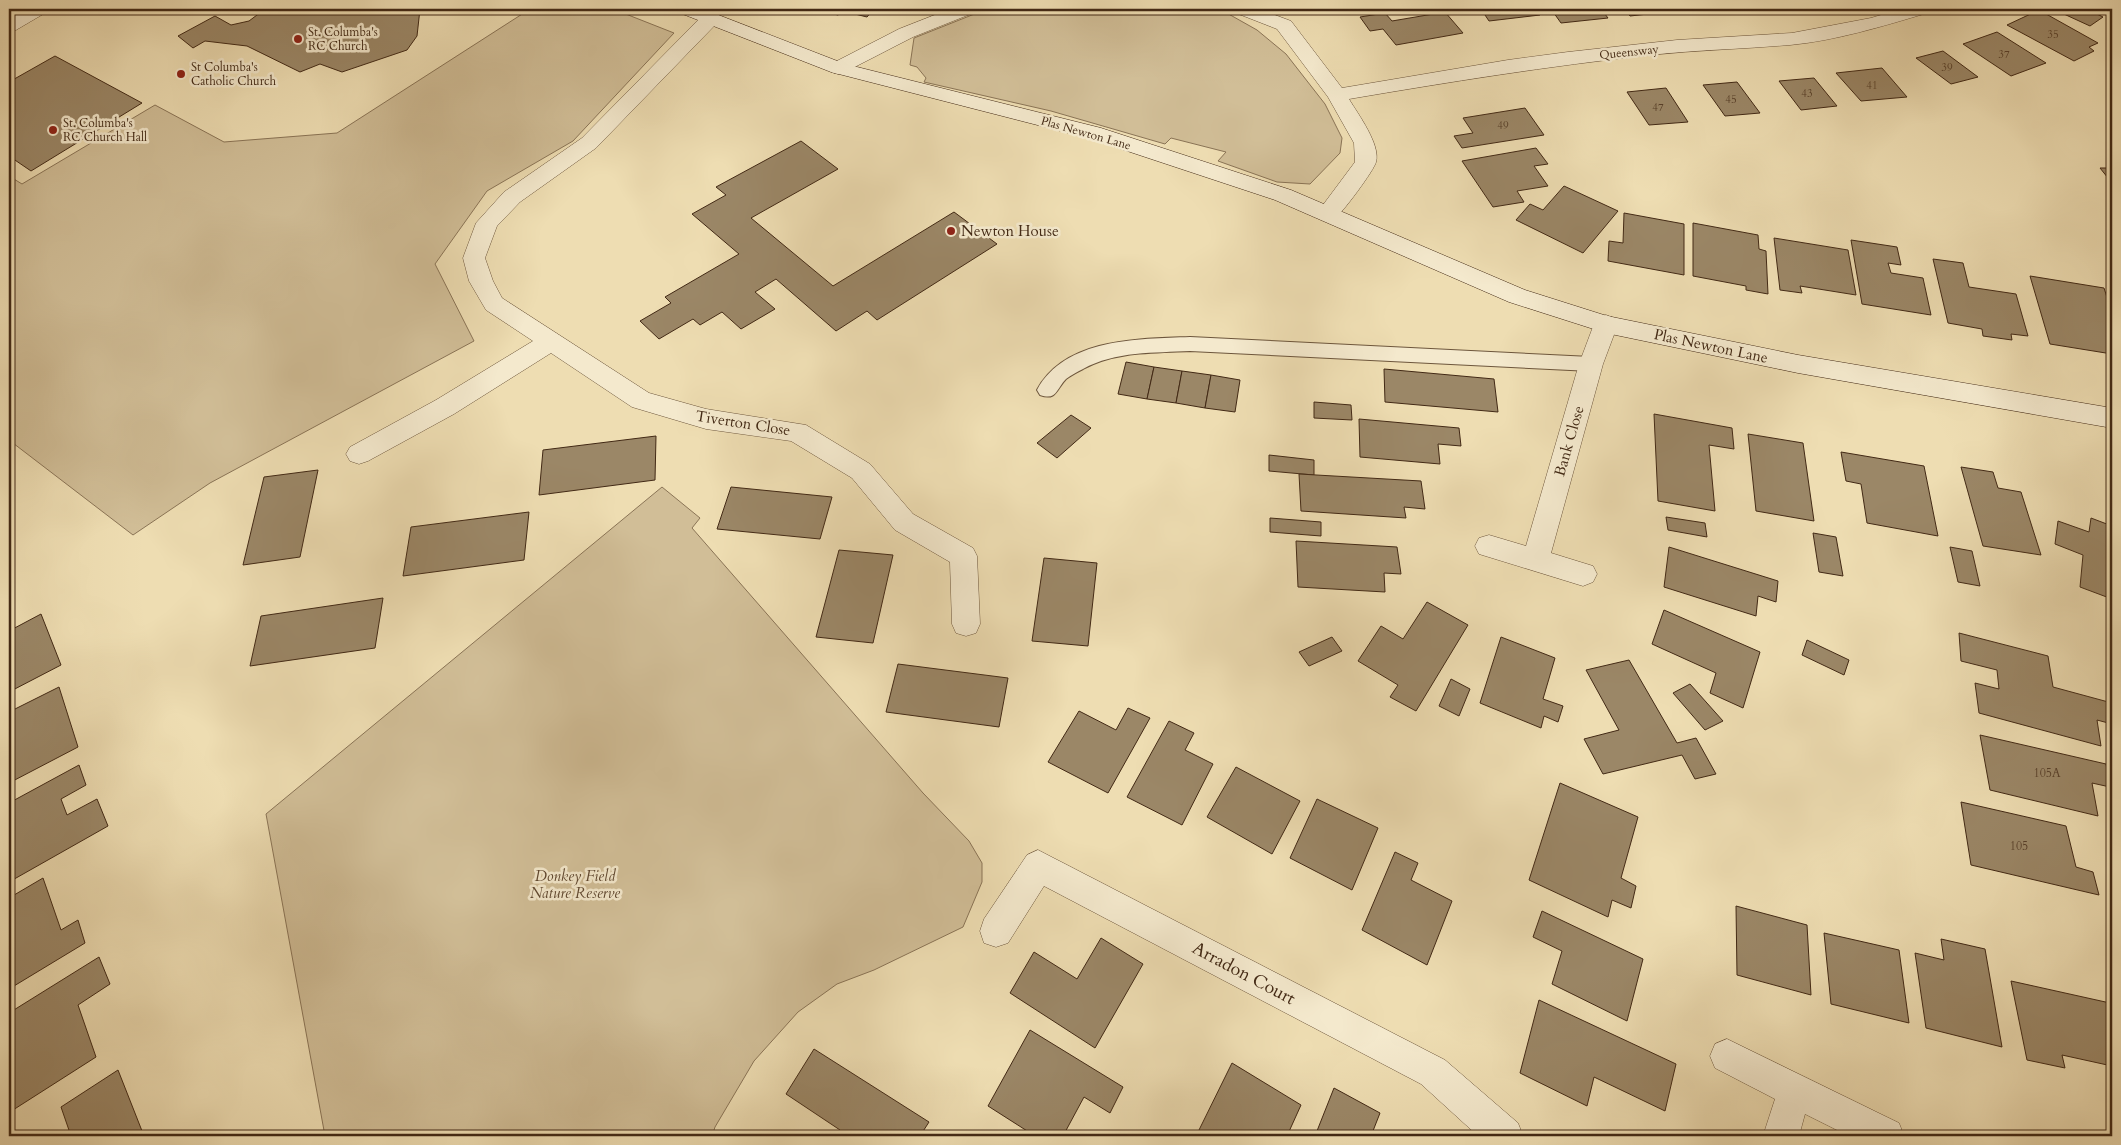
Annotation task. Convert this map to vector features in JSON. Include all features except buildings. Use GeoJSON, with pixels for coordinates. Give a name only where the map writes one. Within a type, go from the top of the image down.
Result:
{"type":"FeatureCollection","features":[{"type":"Feature","properties":{"kind":"street"},"geometry":{"type":"LineString","coordinates":[[9,26],[38,9]]}},
{"type":"Feature","properties":{"kind":"street","name":"Plas Newton Lane"},"geometry":{"type":"LineString","coordinates":[[687,9],[838,68],[1094,133],[1283,195],[1517,296],[1606,324],[1798,364],[2112,418]]}},
{"type":"Feature","properties":{"kind":"street"},"geometry":{"type":"LineString","coordinates":[[838,68],[906,33],[966,9]]}},
{"type":"Feature","properties":{"kind":"street"},"geometry":{"type":"LineString","coordinates":[[1243,9],[1284,25]]}},
{"type":"Feature","properties":{"kind":"street"},"geometry":{"type":"LineString","coordinates":[[1272,9],[1337,95],[1364,143],[1366,162],[1328,213]]}},
{"type":"Feature","properties":{"kind":"street","name":"Queensway"},"geometry":{"type":"LineString","coordinates":[[1337,95],[1559,59],[1677,46],[1792,39],[1875,23],[1920,9]]}},
{"type":"Feature","properties":{"kind":"street","name":"Tiverton Close"},"geometry":{"type":"LineString","coordinates":[[711,18],[589,143],[512,197],[487,223],[474,258],[480,281],[494,304],[641,400],[706,419],[797,432],[861,471],[904,522],[963,556],[966,624]]}},
{"type":"Feature","properties":{"kind":"street","name":"Bank Close"},"geometry":{"type":"LineString","coordinates":[[1535,560],[1591,364],[1606,324]]}},
{"type":"Feature","properties":{"kind":"street"},"geometry":{"type":"LineString","coordinates":[[359,454],[445,407],[552,342]]}},
{"type":"Feature","properties":{"kind":"street"},"geometry":{"type":"LineString","coordinates":[[1488,546],[1583,574]]}},
{"type":"Feature","properties":{"kind":"street","name":"Arradon Court"},"geometry":{"type":"LineString","coordinates":[[996,931],[1038,866],[1433,1072],[1505,1136]]}},
{"type":"Feature","properties":{"kind":"street"},"geometry":{"type":"LineString","coordinates":[[1727,1056],[1886,1136]]}},
{"type":"Feature","properties":{"kind":"street"},"geometry":{"type":"LineString","coordinates":[[1781,1136],[1795,1090]]}},
{"type":"Feature","properties":{"kind":"lane"},"geometry":{"type":"LineString","coordinates":[[1047,390],[1061,372],[1092,356],[1128,346],[1190,344],[1591,364]]}},
{"type":"Feature","properties":{"kind":"green space"},"geometry":{"type":"Polygon","coordinates":[[[530,9],[613,9],[674,33],[573,141],[487,191],[435,264],[474,341],[210,483],[133,535],[9,440],[9,176],[22,184],[155,105],[224,142],[337,133],[530,9]]]}},
{"type":"Feature","properties":{"kind":"green space"},"geometry":{"type":"Polygon","coordinates":[[[987,9],[1218,9],[1257,30],[1286,54],[1325,104],[1342,138],[1340,153],[1310,184],[1277,182],[1218,161],[1226,152],[1171,138],[1165,144],[1051,111],[924,82],[926,78],[917,67],[910,65],[914,38],[987,9]]]}},
{"type":"Feature","properties":{"kind":"green space","name":"Donkey Field Nature Reserve"},"geometry":{"type":"Polygon","coordinates":[[[662,487],[700,518],[692,528],[923,793],[969,841],[982,863],[982,882],[963,927],[874,970],[837,984],[798,1012],[754,1061],[715,1127],[712,1136],[325,1136],[266,814],[662,487]]]}},
{"type":"Feature","properties":{"kind":"place","name":"St. Columba's RC Church"},"geometry":{"type":"Point","coordinates":[298,39]}},
{"type":"Feature","properties":{"kind":"place","name":"St Columba's Catholic Church"},"geometry":{"type":"Point","coordinates":[181,74]}},
{"type":"Feature","properties":{"kind":"place","name":"St. Columba's RC Church Hall"},"geometry":{"type":"Point","coordinates":[53,130]}},
{"type":"Feature","properties":{"kind":"place","name":"Newton House"},"geometry":{"type":"Point","coordinates":[951,231]}}]}
